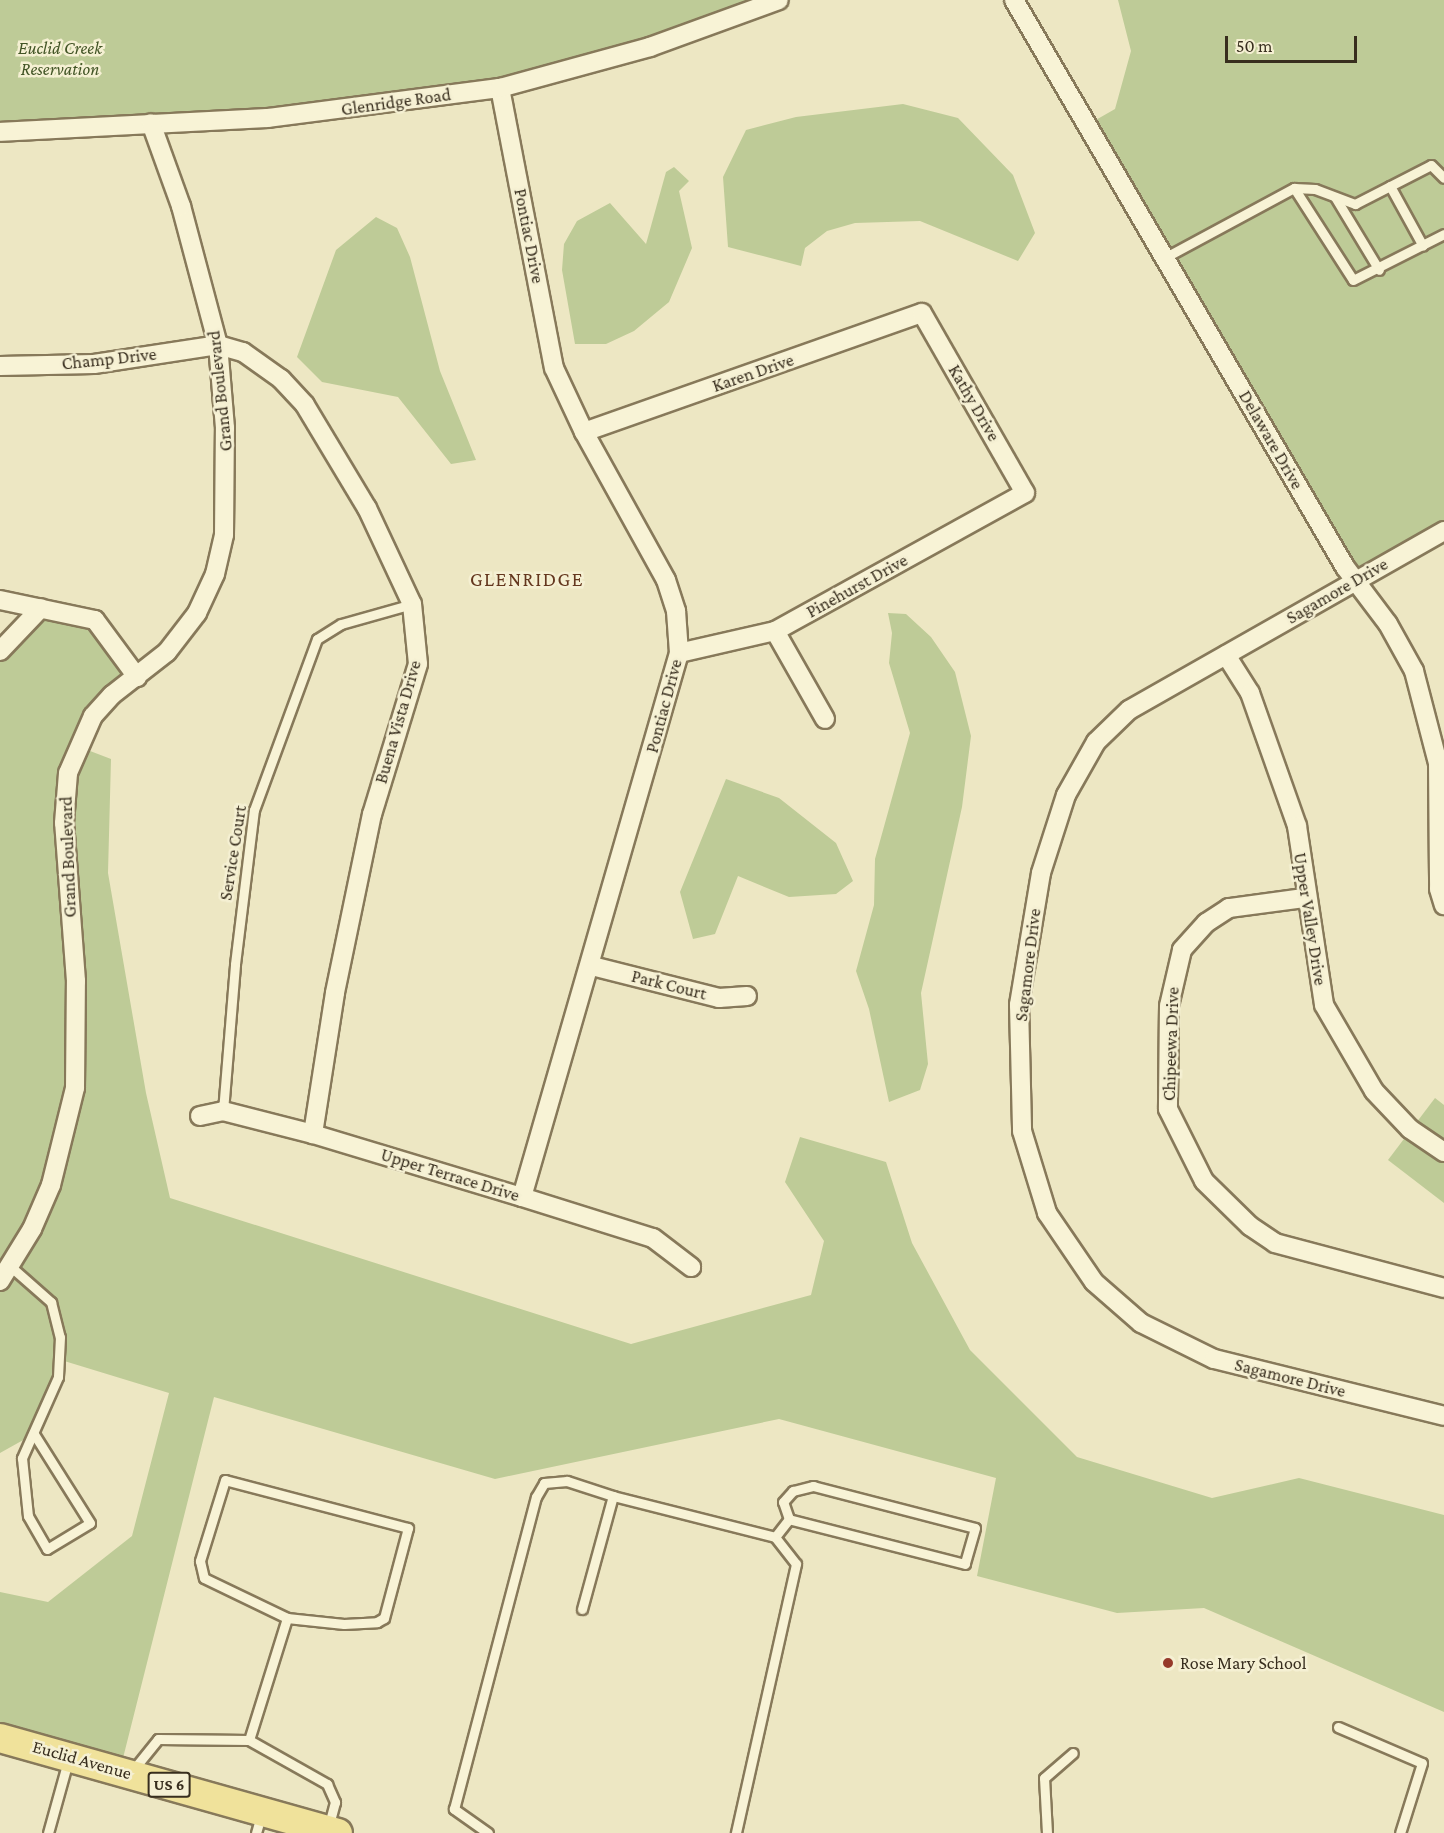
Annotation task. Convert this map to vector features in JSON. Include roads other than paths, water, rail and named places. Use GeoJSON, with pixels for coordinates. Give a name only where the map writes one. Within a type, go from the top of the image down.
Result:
{"type":"FeatureCollection","features":[{"type":"Feature","properties":{"kind":"main road","name":"Euclid Avenue"},"geometry":{"type":"LineString","coordinates":[[0,1738],[132,1774],[259,1822],[332,1832]]}},
{"type":"Feature","properties":{"kind":"street","name":"Glenridge Road"},"geometry":{"type":"LineString","coordinates":[[0,132],[268,118],[500,88],[650,47],[779,0]]}},
{"type":"Feature","properties":{"kind":"street","name":"Delaware Drive"},"geometry":{"type":"LineString","coordinates":[[1014,0],[1354,582],[1388,624],[1414,671],[1438,763],[1442,816],[1439,889],[1444,904]]}},
{"type":"Feature","properties":{"kind":"street","name":"Pontiac Drive"},"geometry":{"type":"LineString","coordinates":[[500,88],[554,368],[584,432],[666,580],[676,611],[679,653],[592,966],[522,1197]]}},
{"type":"Feature","properties":{"kind":"street","name":"Grand Boulevard"},"geometry":{"type":"LineString","coordinates":[[5,1274],[51,1185],[75,1088],[76,981],[64,823],[68,773],[93,716],[183,634],[214,574],[227,493],[218,345],[185,218],[151,123]]}},
{"type":"Feature","properties":{"kind":"street","name":"Karen Drive"},"geometry":{"type":"LineString","coordinates":[[584,432],[922,313]]}},
{"type":"Feature","properties":{"kind":"street","name":"Kathy Drive"},"geometry":{"type":"LineString","coordinates":[[922,313],[1025,493]]}},
{"type":"Feature","properties":{"kind":"street","name":"Champ Drive"},"geometry":{"type":"LineString","coordinates":[[0,366],[94,364],[218,345]]}},
{"type":"Feature","properties":{"kind":"street","name":"Buena Vista Drive"},"geometry":{"type":"LineString","coordinates":[[218,345],[260,362],[305,405],[367,508],[412,604],[418,664],[372,814],[335,993],[313,1134]]}},
{"type":"Feature","properties":{"kind":"street","name":"Pinehurst Drive"},"geometry":{"type":"LineString","coordinates":[[679,653],[775,631],[1025,493]]}},
{"type":"Feature","properties":{"kind":"street","name":"Sagamore Drive"},"geometry":{"type":"LineString","coordinates":[[1444,531],[1129,710],[1096,742],[1066,795],[1041,873],[1019,1005],[1022,1131],[1047,1213],[1094,1282],[1140,1323],[1214,1359],[1444,1416]]}},
{"type":"Feature","properties":{"kind":"street"},"geometry":{"type":"LineString","coordinates":[[0,600],[95,620],[137,677]]}},
{"type":"Feature","properties":{"kind":"street"},"geometry":{"type":"LineString","coordinates":[[0,651],[41,608]]}},
{"type":"Feature","properties":{"kind":"street"},"geometry":{"type":"LineString","coordinates":[[775,631],[825,719]]}},
{"type":"Feature","properties":{"kind":"street","name":"Upper Valley Drive"},"geometry":{"type":"LineString","coordinates":[[1226,655],[1250,693],[1280,772],[1297,826],[1304,898],[1324,1005],[1374,1091],[1410,1129],[1444,1152]]}},
{"type":"Feature","properties":{"kind":"street","name":"Chipeewa Drive"},"geometry":{"type":"LineString","coordinates":[[1304,898],[1229,908],[1206,923],[1182,950],[1168,1006],[1168,1109],[1204,1181],[1226,1206],[1267,1237],[1444,1288]]}},
{"type":"Feature","properties":{"kind":"street","name":"Park Court"},"geometry":{"type":"LineString","coordinates":[[592,966],[719,998],[747,996]]}},
{"type":"Feature","properties":{"kind":"street","name":"Upper Terrace Drive"},"geometry":{"type":"LineString","coordinates":[[200,1116],[223,1111],[313,1134],[522,1197],[653,1238],[691,1267]]}},
{"type":"Feature","properties":{"kind":"lane"},"geometry":{"type":"LineString","coordinates":[[1164,258],[1293,188],[1315,189],[1355,204],[1431,165],[1444,178]]}},
{"type":"Feature","properties":{"kind":"lane"},"geometry":{"type":"LineString","coordinates":[[1390,186],[1423,246]]}},
{"type":"Feature","properties":{"kind":"lane"},"geometry":{"type":"LineString","coordinates":[[1293,188],[1346,275],[1353,280],[1379,270],[1444,234]]}},
{"type":"Feature","properties":{"kind":"lane"},"geometry":{"type":"LineString","coordinates":[[1335,197],[1379,270]]}},
{"type":"Feature","properties":{"kind":"lane","name":"Service Court"},"geometry":{"type":"LineString","coordinates":[[223,1111],[235,964],[254,810],[317,639],[341,624],[412,604]]}},
{"type":"Feature","properties":{"kind":"lane"},"geometry":{"type":"LineString","coordinates":[[5,1274],[51,1302],[60,1337],[58,1377],[22,1458],[21,1478],[28,1516],[47,1549],[90,1523],[34,1434]]}},
{"type":"Feature","properties":{"kind":"lane"},"geometry":{"type":"LineString","coordinates":[[225,1480],[408,1528],[384,1617],[377,1622],[344,1624],[287,1618],[204,1578],[201,1561],[225,1480]]}},
{"type":"Feature","properties":{"kind":"lane"},"geometry":{"type":"LineString","coordinates":[[488,1833],[454,1809],[536,1497],[544,1483],[567,1481],[614,1496],[775,1537],[796,1564],[736,1833]]}},
{"type":"Feature","properties":{"kind":"lane"},"geometry":{"type":"LineString","coordinates":[[813,1486],[975,1528],[965,1564],[789,1519],[783,1502],[793,1491],[813,1486]]}},
{"type":"Feature","properties":{"kind":"lane"},"geometry":{"type":"LineString","coordinates":[[582,1609],[614,1496]]}},
{"type":"Feature","properties":{"kind":"lane"},"geometry":{"type":"LineString","coordinates":[[775,1537],[789,1519]]}},
{"type":"Feature","properties":{"kind":"lane"},"geometry":{"type":"LineString","coordinates":[[249,1740],[287,1618]]}},
{"type":"Feature","properties":{"kind":"lane"},"geometry":{"type":"LineString","coordinates":[[1338,1727],[1422,1763],[1400,1833]]}},
{"type":"Feature","properties":{"kind":"lane"},"geometry":{"type":"LineString","coordinates":[[132,1774],[149,1745],[158,1739],[249,1740],[327,1784],[335,1802],[332,1832]]}},
{"type":"Feature","properties":{"kind":"lane"},"geometry":{"type":"LineString","coordinates":[[1047,1833],[1044,1778],[1073,1754]]}},
{"type":"Feature","properties":{"kind":"lane"},"geometry":{"type":"LineString","coordinates":[[48,1833],[69,1756]]}},
{"type":"Feature","properties":{"kind":"place","name":"Rose Mary School"},"geometry":{"type":"Point","coordinates":[1168,1663]}},
{"type":"Feature","properties":{"kind":"district","name":"GLENRIDGE"},"geometry":{"type":"Point","coordinates":[527,579]}},
{"type":"Feature","properties":{"kind":"park label","name":"Euclid Creek Reservation"},"geometry":{"type":"Point","coordinates":[60,59]}}]}
